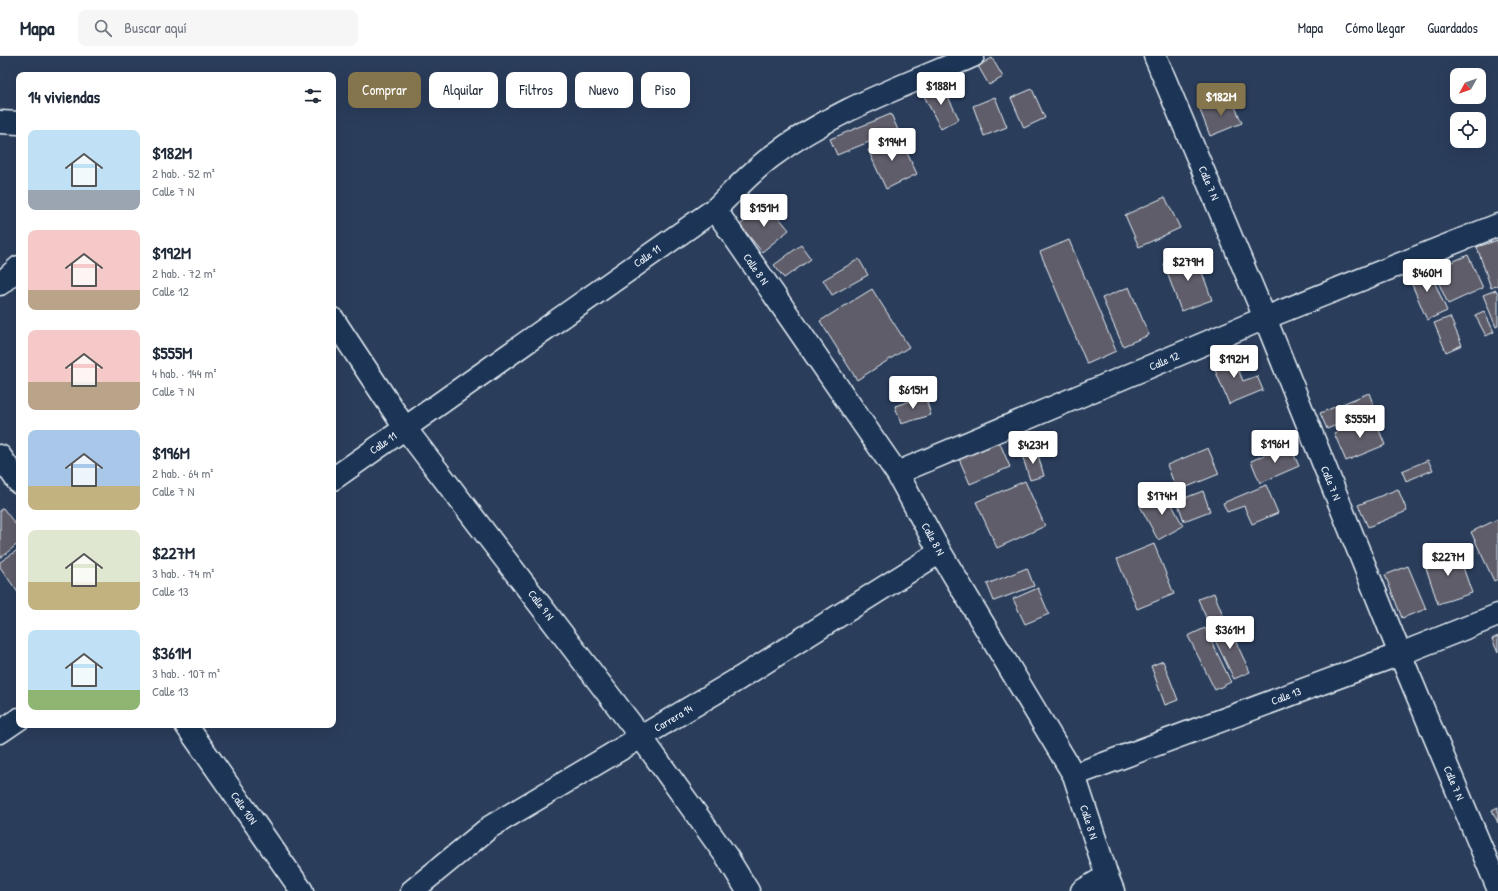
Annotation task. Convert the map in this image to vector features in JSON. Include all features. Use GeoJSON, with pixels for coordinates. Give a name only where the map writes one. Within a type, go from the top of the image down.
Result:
{"type":"FeatureCollection","features":[{"type":"Feature","properties":{"kind":"street","name":"Calle 11"},"geometry":{"type":"LineString","coordinates":[[336,477],[715,209],[770,157],[845,111],[972,56]]}},
{"type":"Feature","properties":{"kind":"street","name":"Calle 7 N"},"geometry":{"type":"LineString","coordinates":[[1155,56],[1265,318],[1400,654],[1498,888]]}},
{"type":"Feature","properties":{"kind":"street"},"geometry":{"type":"LineString","coordinates":[[0,122],[16,123]]}},
{"type":"Feature","properties":{"kind":"street","name":"Calle 8 N"},"geometry":{"type":"LineString","coordinates":[[715,209],[897,473],[940,552],[1074,775],[1110,883]]}},
{"type":"Feature","properties":{"kind":"street","name":"Calle 12"},"geometry":{"type":"LineString","coordinates":[[897,473],[1265,318],[1498,225]]}},
{"type":"Feature","properties":{"kind":"street"},"geometry":{"type":"LineString","coordinates":[[0,284],[16,270]]}},
{"type":"Feature","properties":{"kind":"street","name":"Calle 9 N"},"geometry":{"type":"LineString","coordinates":[[336,324],[405,428],[641,737],[727,857],[748,891]]}},
{"type":"Feature","properties":{"kind":"street"},"geometry":{"type":"LineString","coordinates":[[0,456],[16,479]]}},
{"type":"Feature","properties":{"kind":"street","name":"Carrera 14"},"geometry":{"type":"LineString","coordinates":[[412,891],[490,827],[740,678],[940,552]]}},
{"type":"Feature","properties":{"kind":"street","name":"Calle 13"},"geometry":{"type":"LineString","coordinates":[[1074,775],[1400,654],[1498,615]]}},
{"type":"Feature","properties":{"kind":"street"},"geometry":{"type":"LineString","coordinates":[[0,732],[16,721]]}},
{"type":"Feature","properties":{"kind":"street","name":"Calle 10N"},"geometry":{"type":"LineString","coordinates":[[188,728],[302,891]]}},
{"type":"Feature","properties":{"kind":"street"},"geometry":{"type":"LineString","coordinates":[[1082,891],[1110,883]]}},
{"type":"Feature","properties":{"kind":"building"},"geometry":{"type":"Polygon","coordinates":[[[992,58],[1003,77],[989,85],[978,66],[992,58]]]}},
{"type":"Feature","properties":{"kind":"building"},"geometry":{"type":"Polygon","coordinates":[[[941,83],[959,119],[941,129],[922,92],[941,83]]]}},
{"type":"Feature","properties":{"kind":"building"},"geometry":{"type":"Polygon","coordinates":[[[1032,89],[1045,118],[1024,128],[1011,98],[1032,89]]]}},
{"type":"Feature","properties":{"kind":"building"},"geometry":{"type":"Polygon","coordinates":[[[995,97],[1007,127],[984,136],[973,106],[995,97]]]}},
{"type":"Feature","properties":{"kind":"building"},"geometry":{"type":"Polygon","coordinates":[[[1231,97],[1242,123],[1210,136],[1200,110],[1231,97]]]}},
{"type":"Feature","properties":{"kind":"building"},"geometry":{"type":"Polygon","coordinates":[[[891,114],[898,130],[837,155],[830,139],[891,114]]]}},
{"type":"Feature","properties":{"kind":"building"},"geometry":{"type":"Polygon","coordinates":[[[899,136],[917,174],[886,189],[868,150],[899,136]]]}},
{"type":"Feature","properties":{"kind":"building"},"geometry":{"type":"Polygon","coordinates":[[[1165,197],[1180,228],[1139,247],[1125,215],[1165,197]]]}},
{"type":"Feature","properties":{"kind":"building"},"geometry":{"type":"Polygon","coordinates":[[[767,203],[789,230],[762,252],[740,225],[767,203]]]}},
{"type":"Feature","properties":{"kind":"building"},"geometry":{"type":"Polygon","coordinates":[[[1069,240],[1116,351],[1087,364],[1040,252],[1069,240]]]}},
{"type":"Feature","properties":{"kind":"building"},"geometry":{"type":"Polygon","coordinates":[[[1498,240],[1498,285],[1491,288],[1477,247],[1498,240]]]}},
{"type":"Feature","properties":{"kind":"building"},"geometry":{"type":"Polygon","coordinates":[[[801,245],[811,259],[784,278],[774,265],[801,245]]]}},
{"type":"Feature","properties":{"kind":"building"},"geometry":{"type":"Polygon","coordinates":[[[1195,253],[1212,300],[1181,311],[1164,264],[1195,253]]]}},
{"type":"Feature","properties":{"kind":"building"},"geometry":{"type":"Polygon","coordinates":[[[1468,255],[1483,288],[1448,304],[1433,270],[1468,255]]]}},
{"type":"Feature","properties":{"kind":"building"},"geometry":{"type":"Polygon","coordinates":[[[859,259],[868,275],[832,295],[823,280],[859,259]]]}},
{"type":"Feature","properties":{"kind":"building"},"geometry":{"type":"Polygon","coordinates":[[[1428,267],[1447,311],[1427,320],[1408,275],[1428,267]]]}},
{"type":"Feature","properties":{"kind":"building"},"geometry":{"type":"Polygon","coordinates":[[[1129,287],[1149,335],[1123,346],[1102,298],[1129,287]]]}},
{"type":"Feature","properties":{"kind":"building"},"geometry":{"type":"Polygon","coordinates":[[[872,289],[909,347],[857,380],[820,321],[872,289]]]}},
{"type":"Feature","properties":{"kind":"building"},"geometry":{"type":"Polygon","coordinates":[[[1496,290],[1498,294],[1498,326],[1496,327],[1483,295],[1496,290]]]}},
{"type":"Feature","properties":{"kind":"building"},"geometry":{"type":"Polygon","coordinates":[[[1484,311],[1494,332],[1486,336],[1475,315],[1484,311]]]}},
{"type":"Feature","properties":{"kind":"building"},"geometry":{"type":"Polygon","coordinates":[[[1450,317],[1462,345],[1446,352],[1434,323],[1450,317]]]}},
{"type":"Feature","properties":{"kind":"building"},"geometry":{"type":"Polygon","coordinates":[[[1231,352],[1243,381],[1257,376],[1263,390],[1229,404],[1211,360],[1231,352]]]}},
{"type":"Feature","properties":{"kind":"building"},"geometry":{"type":"Polygon","coordinates":[[[1369,393],[1375,409],[1327,429],[1320,413],[1369,393]]]}},
{"type":"Feature","properties":{"kind":"building"},"geometry":{"type":"Polygon","coordinates":[[[925,396],[931,415],[901,424],[895,406],[925,396]]]}},
{"type":"Feature","properties":{"kind":"building"},"geometry":{"type":"Polygon","coordinates":[[[1374,417],[1385,445],[1346,461],[1334,433],[1374,417]]]}},
{"type":"Feature","properties":{"kind":"building"},"geometry":{"type":"Polygon","coordinates":[[[996,434],[1010,467],[970,484],[956,452],[996,434]]]}},
{"type":"Feature","properties":{"kind":"building"},"geometry":{"type":"Polygon","coordinates":[[[1289,444],[1299,466],[1260,483],[1251,461],[1289,444]]]}},
{"type":"Feature","properties":{"kind":"building"},"geometry":{"type":"Polygon","coordinates":[[[1208,448],[1219,474],[1177,491],[1167,465],[1208,448]]]}},
{"type":"Feature","properties":{"kind":"building"},"geometry":{"type":"Polygon","coordinates":[[[1037,451],[1044,476],[1030,480],[1022,455],[1037,451]]]}},
{"type":"Feature","properties":{"kind":"building"},"geometry":{"type":"Polygon","coordinates":[[[1428,460],[1433,470],[1406,481],[1402,471],[1428,460]]]}},
{"type":"Feature","properties":{"kind":"building"},"geometry":{"type":"Polygon","coordinates":[[[1025,481],[1045,526],[997,548],[976,502],[1025,481]]]}},
{"type":"Feature","properties":{"kind":"building"},"geometry":{"type":"Polygon","coordinates":[[[1266,485],[1278,513],[1252,524],[1244,506],[1227,512],[1223,503],[1266,485]]]}},
{"type":"Feature","properties":{"kind":"building"},"geometry":{"type":"Polygon","coordinates":[[[1398,489],[1407,511],[1368,527],[1358,505],[1398,489]]]}},
{"type":"Feature","properties":{"kind":"building"},"geometry":{"type":"Polygon","coordinates":[[[1203,491],[1210,511],[1184,521],[1177,501],[1203,491]]]}},
{"type":"Feature","properties":{"kind":"building"},"geometry":{"type":"Polygon","coordinates":[[[1166,493],[1183,526],[1158,540],[1140,506],[1166,493]]]}},
{"type":"Feature","properties":{"kind":"building"},"geometry":{"type":"Polygon","coordinates":[[[3,508],[16,525],[16,545],[0,558],[0,510],[3,508]]]}},
{"type":"Feature","properties":{"kind":"building"},"geometry":{"type":"Polygon","coordinates":[[[1498,519],[1498,579],[1494,581],[1471,532],[1498,519]]]}},
{"type":"Feature","properties":{"kind":"building"},"geometry":{"type":"Polygon","coordinates":[[[1154,544],[1174,594],[1137,609],[1117,559],[1154,544]]]}},
{"type":"Feature","properties":{"kind":"building"},"geometry":{"type":"Polygon","coordinates":[[[1457,550],[1472,593],[1438,604],[1424,562],[1457,550]]]}},
{"type":"Feature","properties":{"kind":"building"},"geometry":{"type":"Polygon","coordinates":[[[16,551],[16,590],[0,567],[0,562],[16,551]]]}},
{"type":"Feature","properties":{"kind":"building"},"geometry":{"type":"Polygon","coordinates":[[[1408,566],[1426,609],[1402,618],[1385,575],[1408,566]]]}},
{"type":"Feature","properties":{"kind":"building"},"geometry":{"type":"Polygon","coordinates":[[[1027,568],[1034,586],[994,601],[987,584],[1027,568]]]}},
{"type":"Feature","properties":{"kind":"building"},"geometry":{"type":"Polygon","coordinates":[[[1038,588],[1049,614],[1025,624],[1013,599],[1038,588]]]}},
{"type":"Feature","properties":{"kind":"building"},"geometry":{"type":"Polygon","coordinates":[[[1214,593],[1223,615],[1208,622],[1198,599],[1214,593]]]}},
{"type":"Feature","properties":{"kind":"building"},"geometry":{"type":"Polygon","coordinates":[[[1226,621],[1250,672],[1234,679],[1209,628],[1226,621]]]}},
{"type":"Feature","properties":{"kind":"building"},"geometry":{"type":"Polygon","coordinates":[[[1205,628],[1231,682],[1215,690],[1188,636],[1205,628]]]}},
{"type":"Feature","properties":{"kind":"building"},"geometry":{"type":"Polygon","coordinates":[[[1498,636],[1498,653],[1492,639],[1498,636]]]}},
{"type":"Feature","properties":{"kind":"building"},"geometry":{"type":"Polygon","coordinates":[[[1163,661],[1178,700],[1165,705],[1151,666],[1163,661]]]}},
{"type":"Feature","properties":{"kind":"building"},"geometry":{"type":"Polygon","coordinates":[[[1498,807],[1498,823],[1492,810],[1498,807]]]}}]}
